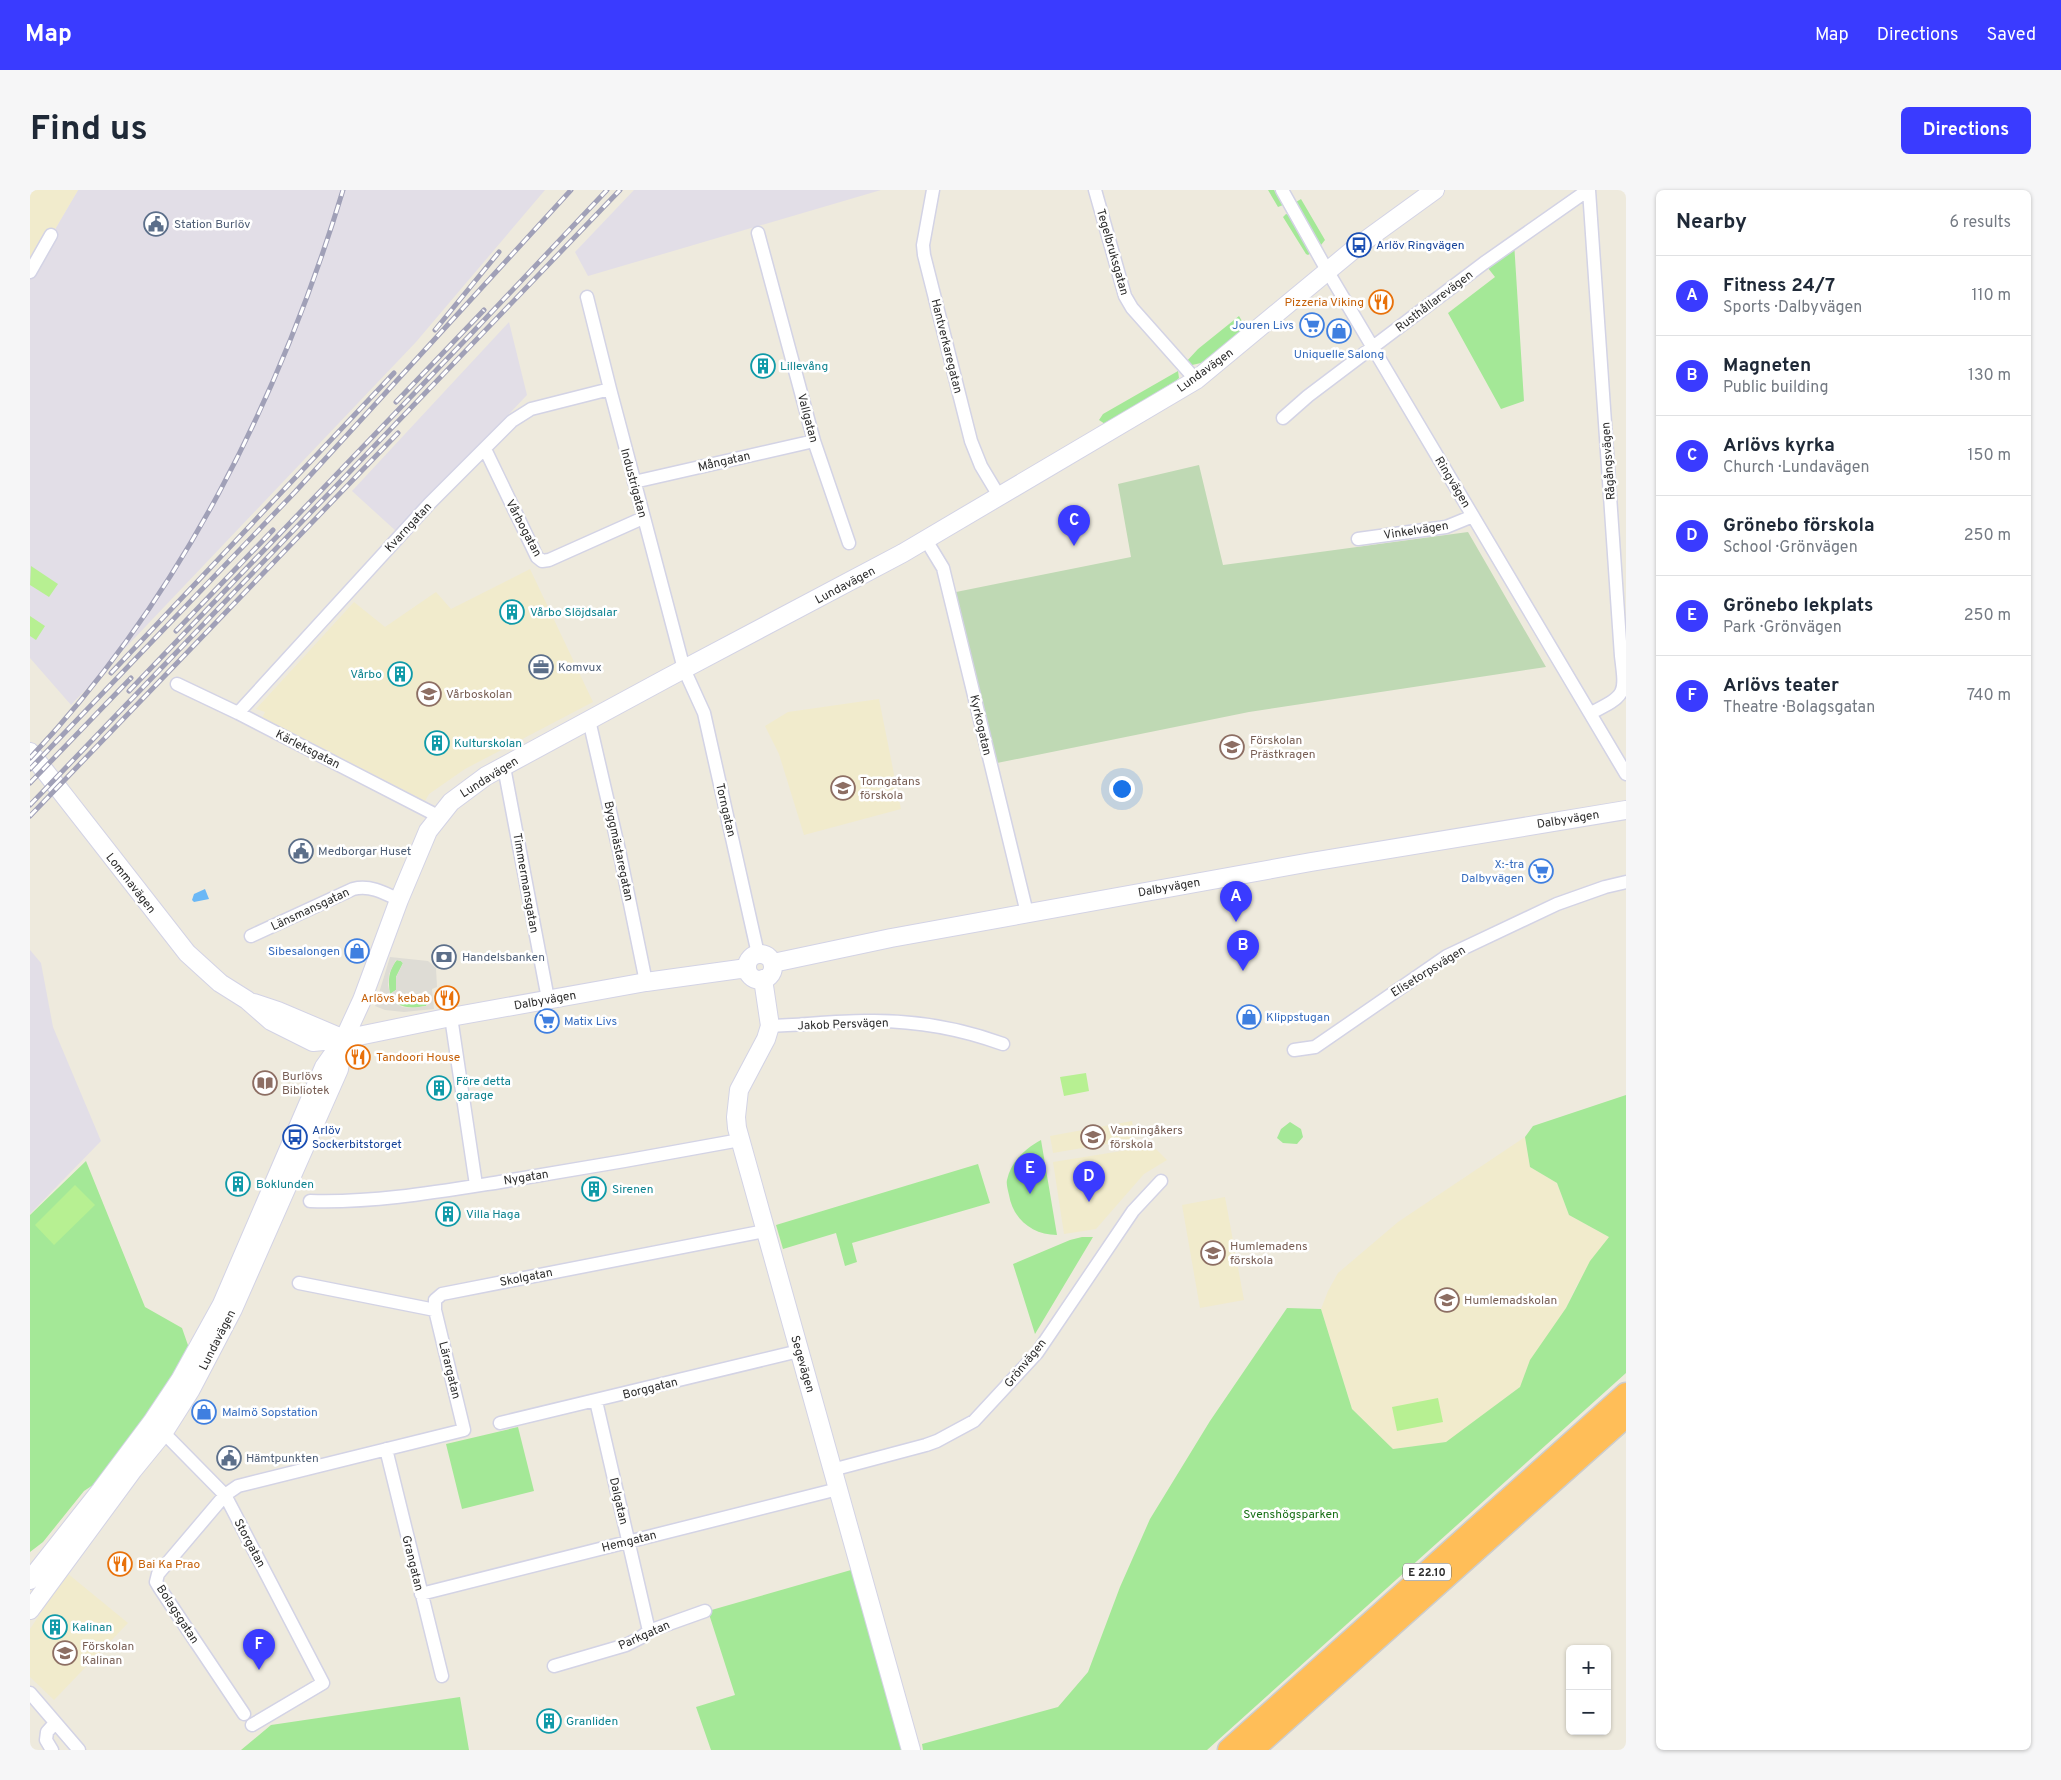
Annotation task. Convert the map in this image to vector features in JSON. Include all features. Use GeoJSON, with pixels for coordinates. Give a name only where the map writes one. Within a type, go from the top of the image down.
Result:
{"type":"FeatureCollection","features":[{"type":"Feature","properties":{"kind":"highway","name":"E 22.10"},"geometry":{"type":"LineString","coordinates":[[1228,1750],[1626,1394]]}},
{"type":"Feature","properties":{"kind":"highway","name":"E 22.10"},"geometry":{"type":"LineString","coordinates":[[1252,1750],[1626,1416]]}},
{"type":"Feature","properties":{"kind":"street","name":"Hantverkaregatan"},"geometry":{"type":"LineString","coordinates":[[933,190],[923,245],[924,255],[970,442],[981,466],[999,496]]}},
{"type":"Feature","properties":{"kind":"street","name":"Tegelbruksgatan"},"geometry":{"type":"LineString","coordinates":[[1095,190],[1124,296],[1132,308],[1196,380]]}},
{"type":"Feature","properties":{"kind":"street","name":"Ringvägen"},"geometry":{"type":"LineString","coordinates":[[1282,190],[1328,272],[1626,774]]}},
{"type":"Feature","properties":{"kind":"street","name":"Lundavägen"},"geometry":{"type":"LineString","coordinates":[[30,1610],[133,1470],[158,1427],[180,1380],[222,1304],[324,1067],[344,1039],[362,1000],[399,900],[428,831],[438,816],[466,790],[504,767],[926,540],[1196,380],[1358,246],[1435,190]]}},
{"type":"Feature","properties":{"kind":"street","name":"Rusthållarevägen"},"geometry":{"type":"LineString","coordinates":[[1283,418],[1308,396],[1484,263],[1589,190]]}},
{"type":"Feature","properties":{"kind":"street","name":"Rågångsvägen"},"geometry":{"type":"LineString","coordinates":[[1589,190],[1621,656],[1625,684],[1623,692],[1616,699],[1591,713]]}},
{"type":"Feature","properties":{"kind":"street","name":"Vallgatan"},"geometry":{"type":"LineString","coordinates":[[758,233],[814,441],[849,542]]}},
{"type":"Feature","properties":{"kind":"street"},"geometry":{"type":"LineString","coordinates":[[30,272],[51,235]]}},
{"type":"Feature","properties":{"kind":"street","name":"Industrigatan"},"geometry":{"type":"LineString","coordinates":[[587,297],[643,518],[684,669]]}},
{"type":"Feature","properties":{"kind":"street","name":"Kvarngatan"},"geometry":{"type":"LineString","coordinates":[[238,713],[429,504],[512,421],[531,408],[610,390]]}},
{"type":"Feature","properties":{"kind":"street","name":"Mångatan"},"geometry":{"type":"LineString","coordinates":[[634,482],[814,441]]}},
{"type":"Feature","properties":{"kind":"street","name":"Vårbogatan"},"geometry":{"type":"LineString","coordinates":[[485,449],[537,557],[542,561],[549,560],[643,518]]}},
{"type":"Feature","properties":{"kind":"street","name":"Vinkelvägen"},"geometry":{"type":"LineString","coordinates":[[1358,539],[1446,527],[1473,516]]}},
{"type":"Feature","properties":{"kind":"street","name":"Kyrkogatan"},"geometry":{"type":"LineString","coordinates":[[926,540],[943,568],[1027,913]]}},
{"type":"Feature","properties":{"kind":"street","name":"Torngatan"},"geometry":{"type":"LineString","coordinates":[[684,669],[704,713],[766,958]]}},
{"type":"Feature","properties":{"kind":"street","name":"Kärleksgatan"},"geometry":{"type":"LineString","coordinates":[[176,684],[238,713],[438,816]]}},
{"type":"Feature","properties":{"kind":"street","name":"Byggmästaregatan"},"geometry":{"type":"LineString","coordinates":[[589,720],[619,850],[646,982]]}},
{"type":"Feature","properties":{"kind":"street","name":"Lommavägen"},"geometry":{"type":"LineString","coordinates":[[30,752],[183,948],[220,983],[247,1000],[271,1021],[313,1042],[344,1039]]}},
{"type":"Feature","properties":{"kind":"street","name":"Timmermansgatan"},"geometry":{"type":"LineString","coordinates":[[504,767],[548,999]]}},
{"type":"Feature","properties":{"kind":"street","name":"Dalbyvägen"},"geometry":{"type":"LineString","coordinates":[[766,958],[891,938],[1363,852],[1626,810]]}},
{"type":"Feature","properties":{"kind":"street","name":"Elisetorpsvägen"},"geometry":{"type":"LineString","coordinates":[[1294,1050],[1315,1047],[1447,956],[1556,904],[1605,887],[1626,882]]}},
{"type":"Feature","properties":{"kind":"street","name":"Länsmansgatan"},"geometry":{"type":"LineString","coordinates":[[251,936],[361,887],[368,887],[399,900]]}},
{"type":"Feature","properties":{"kind":"street"},"geometry":{"type":"LineString","coordinates":[[766,958],[771,973],[763,979],[753,978],[747,968],[750,959],[766,958]]}},
{"type":"Feature","properties":{"kind":"street","name":"Dalbyvägen"},"geometry":{"type":"LineString","coordinates":[[344,1039],[548,999],[646,982],[747,968]]}},
{"type":"Feature","properties":{"kind":"street"},"geometry":{"type":"LineString","coordinates":[[763,979],[770,1026]]}},
{"type":"Feature","properties":{"kind":"street"},"geometry":{"type":"LineString","coordinates":[[450,1017],[476,1186]]}},
{"type":"Feature","properties":{"kind":"street","name":"Jakob Persvägen"},"geometry":{"type":"LineString","coordinates":[[770,1026],[867,1021],[906,1023],[948,1028],[1003,1044]]}},
{"type":"Feature","properties":{"kind":"street","name":"Segevägen"},"geometry":{"type":"LineString","coordinates":[[770,1026],[766,1038],[739,1090],[736,1117],[740,1140],[911,1750]]}},
{"type":"Feature","properties":{"kind":"street","name":"Nygatan"},"geometry":{"type":"LineString","coordinates":[[310,1201],[334,1202],[390,1199],[612,1164],[740,1140]]}},
{"type":"Feature","properties":{"kind":"street","name":"Grönvägen"},"geometry":{"type":"LineString","coordinates":[[832,1470],[926,1445],[974,1421],[1037,1353],[1133,1211],[1161,1181]]}},
{"type":"Feature","properties":{"kind":"street","name":"Skolgatan"},"geometry":{"type":"LineString","coordinates":[[435,1310],[435,1300],[442,1294],[765,1231]]}},
{"type":"Feature","properties":{"kind":"street"},"geometry":{"type":"LineString","coordinates":[[298,1283],[435,1310]]}},
{"type":"Feature","properties":{"kind":"street","name":"Lärargatan"},"geometry":{"type":"LineString","coordinates":[[386,1449],[464,1430],[435,1310]]}},
{"type":"Feature","properties":{"kind":"street","name":"Borggatan"},"geometry":{"type":"LineString","coordinates":[[500,1424],[799,1351]]}},
{"type":"Feature","properties":{"kind":"street","name":"Dalgatan"},"geometry":{"type":"LineString","coordinates":[[596,1401],[649,1630]]}},
{"type":"Feature","properties":{"kind":"street","name":"Lundavägen"},"geometry":{"type":"LineString","coordinates":[[30,1580],[101,1490],[158,1427]]}},
{"type":"Feature","properties":{"kind":"street","name":"Storgatan"},"geometry":{"type":"LineString","coordinates":[[158,1427],[225,1495],[323,1683],[252,1725]]}},
{"type":"Feature","properties":{"kind":"street"},"geometry":{"type":"LineString","coordinates":[[225,1495],[238,1486],[386,1449]]}},
{"type":"Feature","properties":{"kind":"street","name":"Grangatan"},"geometry":{"type":"LineString","coordinates":[[386,1449],[442,1676]]}},
{"type":"Feature","properties":{"kind":"street","name":"Hemgatan"},"geometry":{"type":"LineString","coordinates":[[421,1594],[838,1489]]}},
{"type":"Feature","properties":{"kind":"street","name":"Bolagsgatan"},"geometry":{"type":"LineString","coordinates":[[225,1495],[158,1574],[156,1582],[244,1714]]}},
{"type":"Feature","properties":{"kind":"street","name":"Parkgatan"},"geometry":{"type":"LineString","coordinates":[[554,1666],[626,1645],[640,1638],[649,1630],[705,1611]]}},
{"type":"Feature","properties":{"kind":"street"},"geometry":{"type":"LineString","coordinates":[[30,1693],[79,1750]]}},
{"type":"Feature","properties":{"kind":"street"},"geometry":{"type":"LineString","coordinates":[[52,1750],[46,1740],[46,1732],[55,1723]]}},
{"type":"Feature","properties":{"kind":"shaded area"},"geometry":{"type":"Polygon","coordinates":[[[30,190],[78,190],[30,272],[30,190]]]}},
{"type":"Feature","properties":{"kind":"shaded area"},"geometry":{"type":"Polygon","coordinates":[[[78,190],[545,190],[416,342],[71,705],[30,658],[30,272],[78,190]]]}},
{"type":"Feature","properties":{"kind":"shaded area"},"geometry":{"type":"Polygon","coordinates":[[[634,190],[881,190],[588,276],[575,252],[634,190]]]}},
{"type":"Feature","properties":{"kind":"shaded area"},"geometry":{"type":"Polygon","coordinates":[[[509,322],[527,395],[397,532],[352,491],[509,322]]]}},
{"type":"Feature","properties":{"kind":"shaded area","name":"Vårboskolan"},"geometry":{"type":"Polygon","coordinates":[[[530,569],[593,702],[465,769],[429,794],[421,808],[259,724],[265,712],[256,709],[354,602],[385,627],[436,592],[451,609],[530,569]]]}},
{"type":"Feature","properties":{"kind":"shaded area","name":"Torngatans förskola"},"geometry":{"type":"Polygon","coordinates":[[[879,699],[901,809],[804,835],[779,754],[765,726],[788,712],[879,699]]]}},
{"type":"Feature","properties":{"kind":"shaded area"},"geometry":{"type":"Polygon","coordinates":[[[30,950],[41,963],[53,1027],[101,1141],[30,1214],[30,950]]]}},
{"type":"Feature","properties":{"kind":"shaded area"},"geometry":{"type":"Polygon","coordinates":[[[390,957],[428,961],[436,968],[437,987],[432,989],[434,1009],[404,1012],[385,1010],[375,1006],[390,957]],[[396,960],[389,974],[388,985],[390,994],[396,990],[396,977],[403,963],[396,960]],[[399,997],[396,999],[396,1003],[402,1007],[426,1006],[428,1003],[425,1000],[409,1000],[399,997]]]}},
{"type":"Feature","properties":{"kind":"shaded area","name":"Vanningåkers förskola"},"geometry":{"type":"Polygon","coordinates":[[[1132,1121],[1135,1139],[1053,1153],[1050,1136],[1132,1121]]]}},
{"type":"Feature","properties":{"kind":"shaded area","name":"Humlemadskolan"},"geometry":{"type":"Polygon","coordinates":[[[1525,1137],[1530,1167],[1557,1183],[1569,1215],[1609,1237],[1577,1285],[1566,1308],[1521,1386],[1448,1442],[1393,1449],[1352,1409],[1321,1309],[1328,1291],[1338,1273],[1398,1222],[1525,1137]]]}},
{"type":"Feature","properties":{"kind":"shaded area"},"geometry":{"type":"Polygon","coordinates":[[[1140,1148],[1156,1149],[1167,1160],[1144,1174],[1096,1229],[1064,1234],[1053,1162],[1140,1148]]]}},
{"type":"Feature","properties":{"kind":"shaded area","name":"Humlemadens förskola"},"geometry":{"type":"Polygon","coordinates":[[[1225,1197],[1244,1300],[1200,1308],[1182,1205],[1225,1197]]]}},
{"type":"Feature","properties":{"kind":"shaded area","name":"Förskolan Kalinan"},"geometry":{"type":"Polygon","coordinates":[[[67,1573],[128,1623],[54,1700],[30,1677],[30,1629],[67,1573]]]}},
{"type":"Feature","properties":{"kind":"green space"},"geometry":{"type":"Polygon","coordinates":[[[1268,190],[1274,190],[1283,205],[1278,207],[1268,190]]]}},
{"type":"Feature","properties":{"kind":"green space"},"geometry":{"type":"Polygon","coordinates":[[[1301,199],[1325,240],[1321,245],[1297,205],[1296,202],[1301,199]]]}},
{"type":"Feature","properties":{"kind":"green space"},"geometry":{"type":"Polygon","coordinates":[[[1286,214],[1289,215],[1311,253],[1308,255],[1283,217],[1286,214]]]}},
{"type":"Feature","properties":{"kind":"green space"},"geometry":{"type":"Polygon","coordinates":[[[1514,242],[1524,401],[1501,409],[1448,313],[1495,277],[1484,263],[1514,242]]]}},
{"type":"Feature","properties":{"kind":"green space"},"geometry":{"type":"Polygon","coordinates":[[[1239,316],[1246,328],[1201,363],[1192,365],[1186,362],[1198,349],[1239,316]]]}},
{"type":"Feature","properties":{"kind":"green space"},"geometry":{"type":"Polygon","coordinates":[[[1178,371],[1179,378],[1177,380],[1105,424],[1099,420],[1103,414],[1178,371]]]}},
{"type":"Feature","properties":{"kind":"green space"},"geometry":{"type":"Polygon","coordinates":[[[1199,465],[1223,565],[1468,532],[1546,667],[1249,712],[997,763],[956,592],[1131,557],[1118,484],[1199,465]]]}},
{"type":"Feature","properties":{"kind":"green space"},"geometry":{"type":"Polygon","coordinates":[[[31,566],[58,584],[49,597],[30,585],[31,566]]]}},
{"type":"Feature","properties":{"kind":"green space"},"geometry":{"type":"Polygon","coordinates":[[[30,616],[45,626],[36,640],[30,636],[30,616]]]}},
{"type":"Feature","properties":{"kind":"green space"},"geometry":{"type":"Polygon","coordinates":[[[397,960],[403,963],[396,977],[396,990],[390,994],[389,976],[397,960]]]}},
{"type":"Feature","properties":{"kind":"green space"},"geometry":{"type":"Polygon","coordinates":[[[400,997],[409,1000],[425,1000],[428,1003],[426,1006],[407,1007],[396,1003],[396,999],[400,997]]]}},
{"type":"Feature","properties":{"kind":"green space"},"geometry":{"type":"Polygon","coordinates":[[[1086,1073],[1089,1091],[1064,1096],[1060,1077],[1086,1073]]]}},
{"type":"Feature","properties":{"kind":"green space","name":"Svenshögsparken"},"geometry":{"type":"Polygon","coordinates":[[[1626,1095],[1626,1373],[1207,1750],[923,1750],[922,1744],[1058,1707],[1088,1672],[1120,1587],[1150,1519],[1210,1421],[1287,1308],[1321,1309],[1352,1409],[1393,1449],[1446,1442],[1520,1387],[1530,1360],[1566,1308],[1590,1261],[1609,1237],[1569,1215],[1557,1183],[1530,1167],[1525,1137],[1533,1126],[1626,1095]]]}},
{"type":"Feature","properties":{"kind":"green space"},"geometry":{"type":"Polygon","coordinates":[[[1290,1122],[1301,1129],[1303,1137],[1297,1144],[1283,1143],[1277,1138],[1281,1129],[1290,1122]]]}},
{"type":"Feature","properties":{"kind":"green space"},"geometry":{"type":"Polygon","coordinates":[[[1041,1140],[1057,1235],[1040,1232],[1025,1224],[1011,1204],[1007,1187],[1009,1173],[1015,1161],[1029,1147],[1041,1140]]]}},
{"type":"Feature","properties":{"kind":"green space"},"geometry":{"type":"Polygon","coordinates":[[[86,1161],[145,1307],[182,1328],[190,1351],[108,1475],[84,1491],[43,1542],[30,1552],[30,1215],[86,1161]]]}},
{"type":"Feature","properties":{"kind":"green space"},"geometry":{"type":"Polygon","coordinates":[[[978,1164],[990,1203],[852,1243],[857,1262],[845,1266],[836,1233],[783,1249],[776,1225],[978,1164]]]}},
{"type":"Feature","properties":{"kind":"green space"},"geometry":{"type":"Polygon","coordinates":[[[75,1185],[95,1205],[54,1245],[35,1225],[75,1185]]]}},
{"type":"Feature","properties":{"kind":"green space"},"geometry":{"type":"Polygon","coordinates":[[[1093,1237],[1035,1334],[1013,1264],[1070,1240],[1093,1237]]]}},
{"type":"Feature","properties":{"kind":"green space"},"geometry":{"type":"Polygon","coordinates":[[[1438,1398],[1443,1422],[1397,1431],[1392,1407],[1438,1398]]]}},
{"type":"Feature","properties":{"kind":"green space"},"geometry":{"type":"Polygon","coordinates":[[[518,1427],[534,1491],[462,1509],[446,1444],[518,1427]]]}},
{"type":"Feature","properties":{"kind":"green space"},"geometry":{"type":"Polygon","coordinates":[[[851,1570],[905,1750],[711,1750],[696,1707],[735,1695],[708,1611],[851,1570]]]}},
{"type":"Feature","properties":{"kind":"green space"},"geometry":{"type":"Polygon","coordinates":[[[460,1697],[469,1750],[241,1750],[271,1725],[460,1697]]]}},
{"type":"Feature","properties":{"kind":"water"},"geometry":{"type":"Polygon","coordinates":[[[205,889],[209,899],[194,902],[192,900],[194,894],[205,889]]]}},
{"type":"Feature","properties":{"kind":"railway"},"geometry":{"type":"LineString","coordinates":[[30,758],[84,696],[133,631],[178,563],[219,492],[256,419],[289,344],[318,268],[343,190]]}},
{"type":"Feature","properties":{"kind":"railway"},"geometry":{"type":"LineString","coordinates":[[30,769],[295,492],[571,190]]}},
{"type":"Feature","properties":{"kind":"railway"},"geometry":{"type":"LineString","coordinates":[[129,691],[607,190]]}},
{"type":"Feature","properties":{"kind":"railway"},"geometry":{"type":"LineString","coordinates":[[30,805],[620,190]]}},
{"type":"Feature","properties":{"kind":"railway"},"geometry":{"type":"LineString","coordinates":[[435,330],[499,252]]}},
{"type":"Feature","properties":{"kind":"railway"},"geometry":{"type":"LineString","coordinates":[[396,402],[484,310]]}},
{"type":"Feature","properties":{"kind":"railway"},"geometry":{"type":"LineString","coordinates":[[111,673],[394,373]]}},
{"type":"Feature","properties":{"kind":"railway"},"geometry":{"type":"LineString","coordinates":[[30,816],[398,433]]}},
{"type":"Feature","properties":{"kind":"railway"},"geometry":{"type":"LineString","coordinates":[[176,631],[273,530]]}},
{"type":"Feature","properties":{"kind":"railway"},"geometry":{"type":"LineString","coordinates":[[30,783],[131,678]]}},
{"type":"Feature","properties":{"kind":"place","name":"Station Burlöv"},"geometry":{"type":"Point","coordinates":[156,224]}},
{"type":"Feature","properties":{"kind":"place","name":"Arlöv Ringvägen"},"geometry":{"type":"Point","coordinates":[1359,245]}},
{"type":"Feature","properties":{"kind":"place","name":"Pizzeria Viking"},"geometry":{"type":"Point","coordinates":[1381,302]}},
{"type":"Feature","properties":{"kind":"place","name":"Jouren Livs"},"geometry":{"type":"Point","coordinates":[1312,325]}},
{"type":"Feature","properties":{"kind":"place","name":"Uniquelle Salong"},"geometry":{"type":"Point","coordinates":[1339,331]}},
{"type":"Feature","properties":{"kind":"place","name":"Lillevång"},"geometry":{"type":"Point","coordinates":[763,366]}},
{"type":"Feature","properties":{"kind":"place","name":"Arlövs kyrka"},"geometry":{"type":"Point","coordinates":[1074,546]}},
{"type":"Feature","properties":{"kind":"place","name":"Vårbo Slöjdsalar"},"geometry":{"type":"Point","coordinates":[512,612]}},
{"type":"Feature","properties":{"kind":"place","name":"Komvux"},"geometry":{"type":"Point","coordinates":[541,667]}},
{"type":"Feature","properties":{"kind":"place","name":"Vårbo"},"geometry":{"type":"Point","coordinates":[400,674]}},
{"type":"Feature","properties":{"kind":"place","name":"Vårboskolan"},"geometry":{"type":"Point","coordinates":[429,694]}},
{"type":"Feature","properties":{"kind":"place","name":"Kulturskolan"},"geometry":{"type":"Point","coordinates":[437,743]}},
{"type":"Feature","properties":{"kind":"place","name":"Förskolan Prästkragen"},"geometry":{"type":"Point","coordinates":[1232,747]}},
{"type":"Feature","properties":{"kind":"place","name":"Torngatans förskola"},"geometry":{"type":"Point","coordinates":[843,788]}},
{"type":"Feature","properties":{"kind":"place","name":"Medborgar Huset"},"geometry":{"type":"Point","coordinates":[301,851]}},
{"type":"Feature","properties":{"kind":"place","name":"X:-tra Dalbyvägen"},"geometry":{"type":"Point","coordinates":[1541,871]}},
{"type":"Feature","properties":{"kind":"place","name":"Fitness 24/7"},"geometry":{"type":"Point","coordinates":[1236,922]}},
{"type":"Feature","properties":{"kind":"place","name":"Sibesalongen"},"geometry":{"type":"Point","coordinates":[357,951]}},
{"type":"Feature","properties":{"kind":"place","name":"Handelsbanken"},"geometry":{"type":"Point","coordinates":[444,957]}},
{"type":"Feature","properties":{"kind":"place","name":"Magneten"},"geometry":{"type":"Point","coordinates":[1243,971]}},
{"type":"Feature","properties":{"kind":"place","name":"Arlövs kebab"},"geometry":{"type":"Point","coordinates":[447,998]}},
{"type":"Feature","properties":{"kind":"place","name":"Klippstugan"},"geometry":{"type":"Point","coordinates":[1249,1017]}},
{"type":"Feature","properties":{"kind":"place","name":"Matix Livs"},"geometry":{"type":"Point","coordinates":[547,1021]}},
{"type":"Feature","properties":{"kind":"place","name":"Tandoori House"},"geometry":{"type":"Point","coordinates":[358,1057]}},
{"type":"Feature","properties":{"kind":"place","name":"Burlövs Bibliotek"},"geometry":{"type":"Point","coordinates":[265,1083]}},
{"type":"Feature","properties":{"kind":"place","name":"Före detta garage"},"geometry":{"type":"Point","coordinates":[439,1088]}},
{"type":"Feature","properties":{"kind":"place","name":"Arlöv Sockerbitstorget"},"geometry":{"type":"Point","coordinates":[295,1137]}},
{"type":"Feature","properties":{"kind":"place","name":"Vanningåkers förskola"},"geometry":{"type":"Point","coordinates":[1093,1137]}},
{"type":"Feature","properties":{"kind":"place","name":"Boklunden"},"geometry":{"type":"Point","coordinates":[238,1184]}},
{"type":"Feature","properties":{"kind":"place","name":"Sirenen"},"geometry":{"type":"Point","coordinates":[594,1189]}},
{"type":"Feature","properties":{"kind":"place","name":"Grönebo lekplats"},"geometry":{"type":"Point","coordinates":[1030,1194]}},
{"type":"Feature","properties":{"kind":"place","name":"Grönebo förskola"},"geometry":{"type":"Point","coordinates":[1089,1202]}},
{"type":"Feature","properties":{"kind":"place","name":"Villa Haga"},"geometry":{"type":"Point","coordinates":[448,1214]}},
{"type":"Feature","properties":{"kind":"place","name":"Humlemadens förskola"},"geometry":{"type":"Point","coordinates":[1213,1253]}},
{"type":"Feature","properties":{"kind":"place","name":"Humlemadskolan"},"geometry":{"type":"Point","coordinates":[1447,1300]}},
{"type":"Feature","properties":{"kind":"place","name":"Malmö Sopstation"},"geometry":{"type":"Point","coordinates":[204,1412]}},
{"type":"Feature","properties":{"kind":"place","name":"Hämtpunkten"},"geometry":{"type":"Point","coordinates":[229,1458]}},
{"type":"Feature","properties":{"kind":"place","name":"Bai Ka Prao"},"geometry":{"type":"Point","coordinates":[120,1564]}},
{"type":"Feature","properties":{"kind":"place","name":"Kalinan"},"geometry":{"type":"Point","coordinates":[55,1627]}},
{"type":"Feature","properties":{"kind":"place","name":"Förskolan Kalinan"},"geometry":{"type":"Point","coordinates":[65,1653]}},
{"type":"Feature","properties":{"kind":"place","name":"Arlövs teater"},"geometry":{"type":"Point","coordinates":[259,1670]}},
{"type":"Feature","properties":{"kind":"place","name":"Granliden"},"geometry":{"type":"Point","coordinates":[549,1721]}}]}
